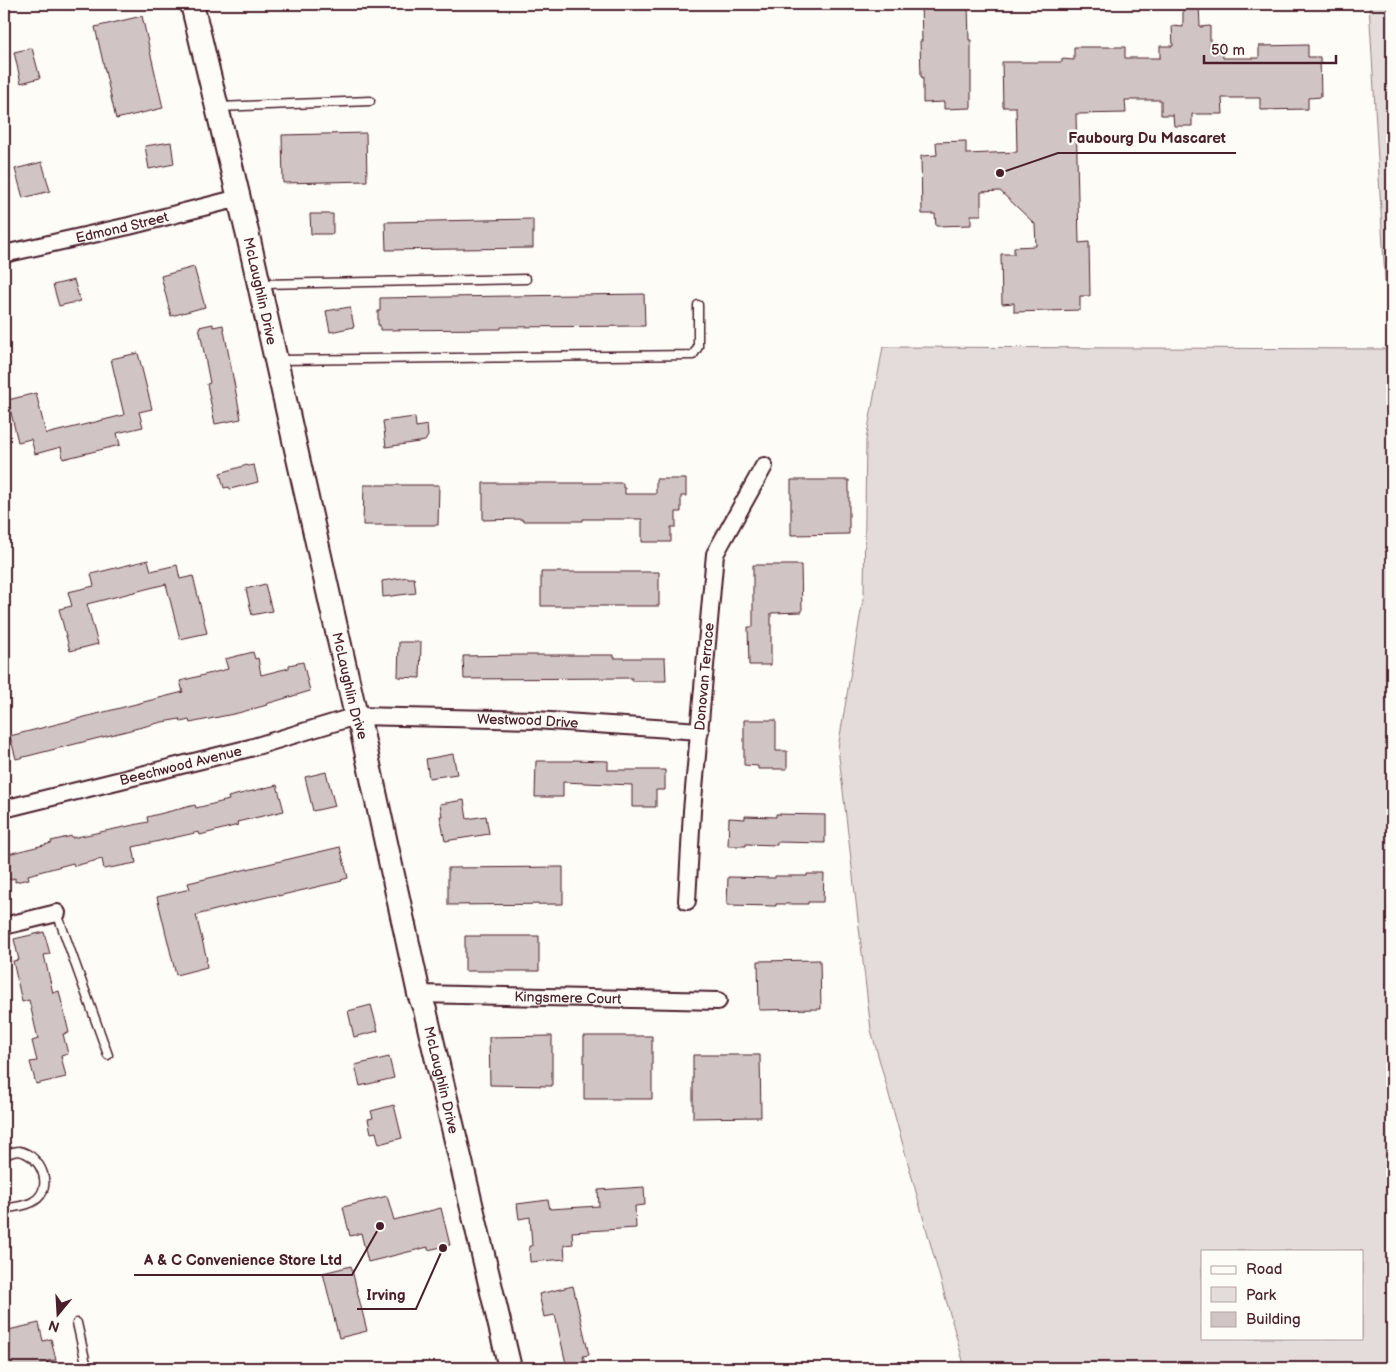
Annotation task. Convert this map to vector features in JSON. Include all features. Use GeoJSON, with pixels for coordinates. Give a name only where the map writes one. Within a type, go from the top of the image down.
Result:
{"type":"FeatureCollection","features":[{"type":"Feature","properties":{"kind":"main road","name":"McLaughlin Drive"},"geometry":{"type":"LineString","coordinates":[[192,4],[239,198],[356,716],[361,728],[419,994],[425,1010],[510,1368]]}},
{"type":"Feature","properties":{"kind":"street","name":"Edmond Street"},"geometry":{"type":"LineString","coordinates":[[4,254],[129,226],[239,198]]}},
{"type":"Feature","properties":{"kind":"street","name":"Donovan Terrace"},"geometry":{"type":"LineString","coordinates":[[687,901],[692,811],[714,554],[764,466]]}},
{"type":"Feature","properties":{"kind":"street","name":"Westwood Drive"},"geometry":{"type":"LineString","coordinates":[[356,716],[534,720],[700,731]]}},
{"type":"Feature","properties":{"kind":"street","name":"Beechwood Avenue"},"geometry":{"type":"LineString","coordinates":[[4,809],[250,748],[356,716]]}},
{"type":"Feature","properties":{"kind":"street"},"geometry":{"type":"LineString","coordinates":[[4,926],[57,913]]}},
{"type":"Feature","properties":{"kind":"street","name":"Kingsmere Court"},"geometry":{"type":"LineString","coordinates":[[419,994],[718,1001]]}},
{"type":"Feature","properties":{"kind":"lane"},"geometry":{"type":"LineString","coordinates":[[217,107],[370,101]]}},
{"type":"Feature","properties":{"kind":"lane"},"geometry":{"type":"LineString","coordinates":[[258,284],[526,279]]}},
{"type":"Feature","properties":{"kind":"lane"},"geometry":{"type":"LineString","coordinates":[[276,360],[693,355],[698,347],[698,305]]}},
{"type":"Feature","properties":{"kind":"lane"},"geometry":{"type":"LineString","coordinates":[[57,913],[108,1055]]}},
{"type":"Feature","properties":{"kind":"lane"},"geometry":{"type":"LineString","coordinates":[[4,1155],[18,1151],[34,1157],[41,1168],[45,1181],[42,1193],[34,1202],[4,1209]]}},
{"type":"Feature","properties":{"kind":"lane"},"geometry":{"type":"LineString","coordinates":[[77,1323],[87,1368]]}},
{"type":"Feature","properties":{"kind":"green space"},"geometry":{"type":"Polygon","coordinates":[[[1369,4],[1392,4],[1392,1368],[965,1368],[871,1030],[838,748],[864,593],[866,440],[883,347],[1389,349],[1369,4]]]}},
{"type":"Feature","properties":{"kind":"building"},"geometry":{"type":"Polygon","coordinates":[[[921,4],[968,4],[969,40],[971,40],[971,108],[944,109],[944,102],[923,103],[920,41],[922,41],[921,4]]]}},
{"type":"Feature","properties":{"kind":"building"},"geometry":{"type":"Polygon","coordinates":[[[1183,4],[1199,4],[1200,27],[1210,26],[1210,46],[1222,46],[1223,58],[1259,58],[1259,46],[1308,45],[1308,57],[1320,57],[1321,97],[1308,98],[1308,109],[1260,110],[1260,98],[1222,98],[1223,114],[1192,114],[1192,126],[1174,126],[1173,115],[1161,115],[1161,100],[1125,100],[1126,113],[1076,114],[1079,243],[1089,242],[1090,296],[1080,296],[1080,310],[1014,312],[1014,303],[1002,304],[1001,254],[1014,254],[1014,247],[1036,246],[1035,224],[1000,191],[981,192],[981,215],[971,215],[971,225],[936,226],[935,214],[922,214],[921,156],[937,155],[936,142],[966,141],[966,154],[1017,152],[1016,107],[1003,107],[1002,62],[1062,62],[1062,59],[1074,60],[1074,47],[1125,47],[1125,58],[1160,58],[1160,46],[1173,46],[1172,26],[1183,27],[1183,4]]]}},
{"type":"Feature","properties":{"kind":"building"},"geometry":{"type":"Polygon","coordinates":[[[142,16],[163,108],[116,119],[95,27],[142,16]]]}},
{"type":"Feature","properties":{"kind":"building"},"geometry":{"type":"Polygon","coordinates":[[[32,48],[40,78],[21,83],[14,52],[32,48]]]}},
{"type":"Feature","properties":{"kind":"building"},"geometry":{"type":"Polygon","coordinates":[[[366,133],[367,181],[283,183],[282,135],[366,133]]]}},
{"type":"Feature","properties":{"kind":"building"},"geometry":{"type":"Polygon","coordinates":[[[171,142],[174,164],[149,169],[145,146],[171,142]]]}},
{"type":"Feature","properties":{"kind":"building"},"geometry":{"type":"Polygon","coordinates":[[[42,162],[50,191],[23,198],[15,169],[42,162]]]}},
{"type":"Feature","properties":{"kind":"building"},"geometry":{"type":"Polygon","coordinates":[[[310,214],[333,214],[333,234],[311,234],[310,214]]]}},
{"type":"Feature","properties":{"kind":"building"},"geometry":{"type":"Polygon","coordinates":[[[533,219],[533,248],[386,250],[385,222],[533,219]]]}},
{"type":"Feature","properties":{"kind":"building"},"geometry":{"type":"Polygon","coordinates":[[[194,267],[205,307],[171,316],[161,276],[194,267]]]}},
{"type":"Feature","properties":{"kind":"building"},"geometry":{"type":"Polygon","coordinates":[[[74,280],[80,301],[59,306],[53,285],[74,280]]]}},
{"type":"Feature","properties":{"kind":"building"},"geometry":{"type":"Polygon","coordinates":[[[644,294],[645,326],[380,330],[380,325],[378,325],[380,298],[644,294]]]}},
{"type":"Feature","properties":{"kind":"building"},"geometry":{"type":"Polygon","coordinates":[[[350,307],[354,327],[330,332],[326,311],[350,307]]]}},
{"type":"Feature","properties":{"kind":"building"},"geometry":{"type":"Polygon","coordinates":[[[213,324],[213,327],[223,325],[241,419],[215,424],[207,384],[210,383],[199,327],[213,324]]]}},
{"type":"Feature","properties":{"kind":"building"},"geometry":{"type":"Polygon","coordinates":[[[138,353],[152,409],[139,412],[143,427],[117,433],[120,445],[63,459],[61,447],[35,454],[31,439],[18,442],[8,400],[36,393],[46,434],[124,415],[111,359],[138,353]]]}},
{"type":"Feature","properties":{"kind":"building"},"geometry":{"type":"Polygon","coordinates":[[[415,417],[416,427],[427,425],[428,436],[425,441],[386,447],[383,421],[415,417]]]}},
{"type":"Feature","properties":{"kind":"building"},"geometry":{"type":"Polygon","coordinates":[[[247,465],[254,465],[258,482],[230,489],[229,487],[224,488],[220,473],[247,465]]]}},
{"type":"Feature","properties":{"kind":"building"},"geometry":{"type":"Polygon","coordinates":[[[656,479],[686,479],[686,496],[681,496],[681,512],[676,512],[676,527],[671,527],[671,542],[642,542],[642,519],[583,519],[583,521],[483,520],[483,483],[623,483],[625,494],[656,494],[656,479]]]}},
{"type":"Feature","properties":{"kind":"building"},"geometry":{"type":"Polygon","coordinates":[[[791,480],[849,480],[849,534],[791,535],[791,480]]]}},
{"type":"Feature","properties":{"kind":"building"},"geometry":{"type":"Polygon","coordinates":[[[364,485],[439,485],[438,525],[363,525],[364,485]]]}},
{"type":"Feature","properties":{"kind":"building"},"geometry":{"type":"Polygon","coordinates":[[[148,560],[151,571],[177,565],[180,579],[193,576],[207,633],[180,639],[166,584],[87,604],[98,644],[70,651],[59,609],[72,606],[68,592],[94,586],[91,574],[148,560]]]}},
{"type":"Feature","properties":{"kind":"building"},"geometry":{"type":"Polygon","coordinates":[[[753,565],[801,565],[802,612],[771,613],[771,665],[749,665],[748,627],[753,627],[753,565]]]}},
{"type":"Feature","properties":{"kind":"building"},"geometry":{"type":"Polygon","coordinates":[[[541,572],[659,572],[659,606],[541,606],[541,572]]]}},
{"type":"Feature","properties":{"kind":"building"},"geometry":{"type":"Polygon","coordinates":[[[408,577],[414,578],[416,593],[383,597],[382,581],[408,577]]]}},
{"type":"Feature","properties":{"kind":"building"},"geometry":{"type":"Polygon","coordinates":[[[265,584],[272,611],[252,615],[246,589],[265,584]]]}},
{"type":"Feature","properties":{"kind":"building"},"geometry":{"type":"Polygon","coordinates":[[[399,642],[421,642],[420,678],[398,677],[399,642]]]}},
{"type":"Feature","properties":{"kind":"building"},"geometry":{"type":"Polygon","coordinates":[[[253,652],[255,659],[258,658],[261,675],[289,668],[289,665],[303,662],[310,691],[238,713],[190,723],[189,720],[181,722],[180,719],[162,722],[16,759],[10,736],[183,692],[180,681],[228,669],[225,659],[253,652]]]}},
{"type":"Feature","properties":{"kind":"building"},"geometry":{"type":"Polygon","coordinates":[[[614,655],[614,658],[665,658],[666,681],[632,681],[632,678],[464,679],[463,656],[614,655]]]}},
{"type":"Feature","properties":{"kind":"building"},"geometry":{"type":"Polygon","coordinates":[[[744,720],[776,720],[776,751],[787,751],[787,769],[758,769],[758,766],[744,765],[744,720]]]}},
{"type":"Feature","properties":{"kind":"building"},"geometry":{"type":"Polygon","coordinates":[[[453,754],[457,774],[429,778],[426,759],[453,754]]]}},
{"type":"Feature","properties":{"kind":"building"},"geometry":{"type":"Polygon","coordinates":[[[536,761],[608,761],[608,770],[665,770],[665,790],[656,790],[656,807],[632,807],[632,785],[563,782],[563,797],[535,797],[536,761]]]}},
{"type":"Feature","properties":{"kind":"building"},"geometry":{"type":"Polygon","coordinates":[[[326,772],[335,806],[313,811],[305,777],[326,772]]]}},
{"type":"Feature","properties":{"kind":"building"},"geometry":{"type":"Polygon","coordinates":[[[277,785],[284,811],[237,822],[238,825],[200,835],[199,832],[133,847],[136,863],[104,869],[102,859],[74,866],[73,863],[28,875],[29,879],[15,882],[15,878],[4,881],[4,855],[72,836],[72,838],[148,822],[147,817],[195,805],[196,808],[229,800],[228,797],[277,785]]]}},
{"type":"Feature","properties":{"kind":"building"},"geometry":{"type":"Polygon","coordinates":[[[464,800],[467,819],[486,816],[489,834],[445,841],[440,816],[442,816],[440,804],[464,800]]]}},
{"type":"Feature","properties":{"kind":"building"},"geometry":{"type":"Polygon","coordinates":[[[776,814],[825,815],[825,843],[777,842],[777,845],[746,844],[746,846],[728,846],[729,818],[745,819],[745,816],[776,817],[776,814]]]}},
{"type":"Feature","properties":{"kind":"building"},"geometry":{"type":"Polygon","coordinates":[[[340,847],[348,878],[342,881],[196,915],[207,967],[176,975],[157,897],[190,889],[188,883],[340,847]]]}},
{"type":"Feature","properties":{"kind":"building"},"geometry":{"type":"Polygon","coordinates":[[[563,867],[563,904],[448,905],[448,868],[563,867]]]}},
{"type":"Feature","properties":{"kind":"building"},"geometry":{"type":"Polygon","coordinates":[[[807,874],[824,874],[823,902],[776,904],[776,906],[727,905],[728,877],[775,878],[775,876],[807,876],[807,874]]]}},
{"type":"Feature","properties":{"kind":"building"},"geometry":{"type":"Polygon","coordinates":[[[44,932],[50,954],[44,955],[53,993],[59,991],[69,1033],[63,1034],[68,1054],[61,1056],[66,1077],[36,1084],[30,1062],[37,1061],[32,1041],[38,1039],[29,1000],[22,1002],[13,961],[19,960],[14,939],[44,932]]]}},
{"type":"Feature","properties":{"kind":"building"},"geometry":{"type":"Polygon","coordinates":[[[465,936],[539,936],[539,971],[465,971],[465,936]]]}},
{"type":"Feature","properties":{"kind":"building"},"geometry":{"type":"Polygon","coordinates":[[[820,960],[821,1009],[759,1010],[758,961],[820,960]]]}},
{"type":"Feature","properties":{"kind":"building"},"geometry":{"type":"Polygon","coordinates":[[[371,1005],[378,1031],[354,1037],[348,1011],[371,1005]]]}},
{"type":"Feature","properties":{"kind":"building"},"geometry":{"type":"Polygon","coordinates":[[[552,1036],[552,1086],[490,1085],[489,1037],[552,1036]]]}},
{"type":"Feature","properties":{"kind":"building"},"geometry":{"type":"Polygon","coordinates":[[[584,1036],[652,1036],[652,1099],[584,1099],[584,1036]]]}},
{"type":"Feature","properties":{"kind":"building"},"geometry":{"type":"Polygon","coordinates":[[[693,1055],[760,1055],[761,1117],[693,1118],[693,1055]]]}},
{"type":"Feature","properties":{"kind":"building"},"geometry":{"type":"Polygon","coordinates":[[[389,1057],[394,1078],[360,1086],[355,1065],[389,1057]]]}},
{"type":"Feature","properties":{"kind":"building"},"geometry":{"type":"Polygon","coordinates":[[[394,1105],[402,1138],[379,1144],[376,1132],[371,1133],[368,1119],[373,1118],[371,1111],[394,1105]]]}},
{"type":"Feature","properties":{"kind":"building"},"geometry":{"type":"Polygon","coordinates":[[[644,1187],[645,1205],[635,1206],[636,1228],[572,1232],[573,1244],[564,1245],[565,1259],[530,1262],[529,1246],[532,1246],[530,1217],[519,1219],[517,1204],[548,1200],[550,1209],[599,1206],[598,1190],[644,1187]]]}},
{"type":"Feature","properties":{"kind":"building"},"geometry":{"type":"Polygon","coordinates":[[[387,1196],[394,1220],[441,1208],[450,1245],[428,1250],[428,1247],[368,1262],[361,1233],[350,1236],[343,1207],[387,1196]]]}},
{"type":"Feature","properties":{"kind":"building"},"geometry":{"type":"Polygon","coordinates":[[[351,1266],[367,1331],[339,1338],[323,1273],[351,1266]]]}},
{"type":"Feature","properties":{"kind":"building"},"geometry":{"type":"Polygon","coordinates":[[[573,1286],[589,1355],[583,1356],[586,1368],[567,1368],[555,1315],[544,1317],[539,1294],[573,1286]]]}},
{"type":"Feature","properties":{"kind":"building"},"geometry":{"type":"Polygon","coordinates":[[[39,1323],[43,1341],[51,1339],[56,1360],[47,1361],[49,1368],[4,1368],[4,1331],[39,1323]]]}},
{"type":"Feature","properties":{"kind":"place","name":"Faubourg Du Mascaret"},"geometry":{"type":"Point","coordinates":[1000,173]}},
{"type":"Feature","properties":{"kind":"place","name":"A & C Convenience Store Ltd"},"geometry":{"type":"Point","coordinates":[380,1226]}},
{"type":"Feature","properties":{"kind":"place","name":"Irving"},"geometry":{"type":"Point","coordinates":[443,1248]}}]}
